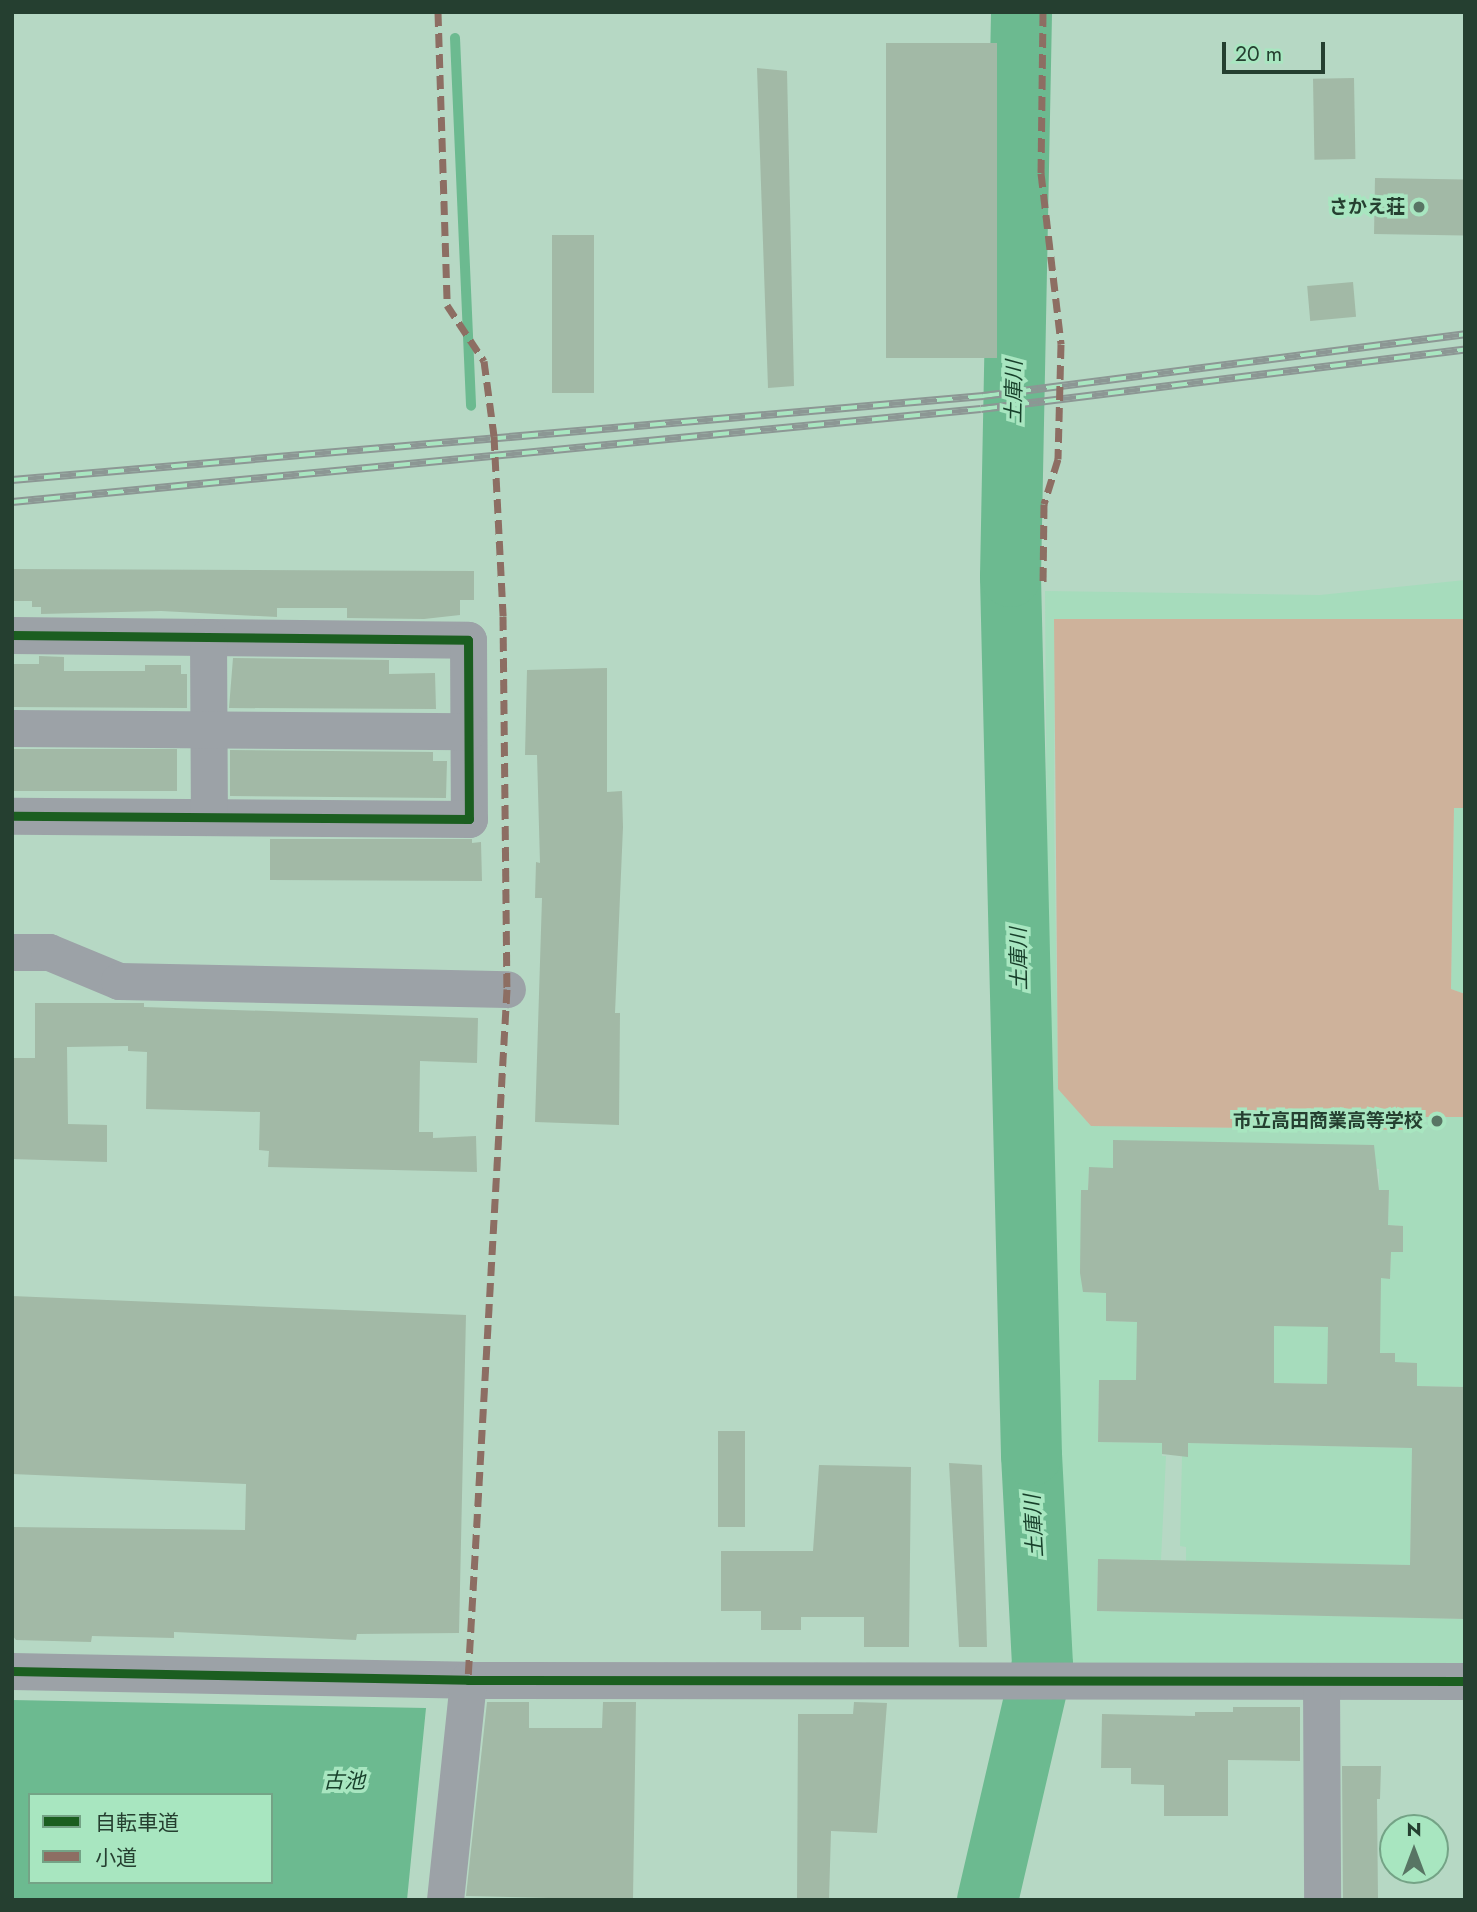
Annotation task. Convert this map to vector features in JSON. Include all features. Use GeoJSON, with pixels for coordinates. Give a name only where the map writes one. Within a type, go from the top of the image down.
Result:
{"type":"FeatureCollection","features":[{"type":"Feature","properties":{"kind":"street"},"geometry":{"type":"LineString","coordinates":[[12,635],[468,640],[469,819],[12,816]]}},
{"type":"Feature","properties":{"kind":"street"},"geometry":{"type":"LineString","coordinates":[[208,637],[209,817]]}},
{"type":"Feature","properties":{"kind":"street"},"geometry":{"type":"LineString","coordinates":[[12,728],[468,731]]}},
{"type":"Feature","properties":{"kind":"street"},"geometry":{"type":"LineString","coordinates":[[12,952],[49,952],[119,981],[507,989]]}},
{"type":"Feature","properties":{"kind":"street"},"geometry":{"type":"LineString","coordinates":[[12,1671],[468,1681],[1465,1681]]}},
{"type":"Feature","properties":{"kind":"street"},"geometry":{"type":"LineString","coordinates":[[444,1900],[468,1681]]}},
{"type":"Feature","properties":{"kind":"street"},"geometry":{"type":"LineString","coordinates":[[1321,1682],[1322,1900]]}},
{"type":"Feature","properties":{"kind":"shaded area","name":"市立高田商業高等学校"},"geometry":{"type":"Polygon","coordinates":[[[1465,580],[1465,619],[1055,619],[1054,807],[1058,1088],[1091,1126],[1410,1130],[1410,1117],[1465,1117],[1465,1387],[1417,1386],[1417,1363],[1395,1363],[1394,1353],[1328,1352],[1327,1384],[1183,1381],[1274,1326],[1381,1278],[1390,1278],[1391,1252],[1403,1251],[1403,1226],[1388,1225],[1389,1191],[1379,1190],[1379,1169],[1113,1141],[1113,1168],[1089,1168],[1088,1190],[1081,1191],[1083,1292],[1106,1293],[1106,1321],[1137,1322],[1166,1381],[1099,1380],[1098,1442],[1162,1443],[1162,1456],[1166,1456],[1161,1560],[1098,1559],[1097,1611],[1465,1619],[1465,1668],[1053,1664],[1045,591],[1320,595],[1465,580]]]}},
{"type":"Feature","properties":{"kind":"shaded area"},"geometry":{"type":"Polygon","coordinates":[[[1054,619],[1465,619],[1465,808],[1454,808],[1451,989],[1465,994],[1465,1117],[1411,1117],[1411,1130],[1091,1126],[1058,1089],[1054,619]]]}},
{"type":"Feature","properties":{"kind":"shaded area"},"geometry":{"type":"Polygon","coordinates":[[[1454,808],[1465,808],[1465,994],[1451,989],[1454,808]]]}},
{"type":"Feature","properties":{"kind":"shaded area"},"geometry":{"type":"Polygon","coordinates":[[[1188,1443],[1412,1448],[1410,1565],[1186,1561],[1186,1547],[1180,1546],[1182,1456],[1188,1456],[1188,1443]]]}},
{"type":"Feature","properties":{"kind":"water","name":"古池"},"geometry":{"type":"Polygon","coordinates":[[[12,1700],[426,1708],[407,1900],[12,1900],[12,1700]]]}},
{"type":"Feature","properties":{"kind":"building"},"geometry":{"type":"Polygon","coordinates":[[[886,43],[997,43],[997,358],[886,358],[886,43]]]}},
{"type":"Feature","properties":{"kind":"building"},"geometry":{"type":"Polygon","coordinates":[[[757,68],[787,71],[794,386],[768,388],[757,68]]]}},
{"type":"Feature","properties":{"kind":"building"},"geometry":{"type":"Polygon","coordinates":[[[1354,78],[1355,159],[1314,160],[1313,79],[1354,78]]]}},
{"type":"Feature","properties":{"kind":"building","name":"さかえ荘"},"geometry":{"type":"Polygon","coordinates":[[[1375,178],[1465,180],[1464,236],[1374,234],[1375,178]]]}},
{"type":"Feature","properties":{"kind":"building"},"geometry":{"type":"Polygon","coordinates":[[[552,235],[594,235],[594,393],[552,393],[552,235]]]}},
{"type":"Feature","properties":{"kind":"building"},"geometry":{"type":"Polygon","coordinates":[[[1353,282],[1356,317],[1310,321],[1307,286],[1353,282]]]}},
{"type":"Feature","properties":{"kind":"building"},"geometry":{"type":"Polygon","coordinates":[[[12,569],[474,571],[474,600],[460,600],[460,615],[424,619],[347,618],[347,608],[277,608],[277,617],[161,611],[41,614],[41,607],[32,607],[32,601],[12,601],[12,569]]]}},
{"type":"Feature","properties":{"kind":"building"},"geometry":{"type":"Polygon","coordinates":[[[39,656],[64,657],[64,671],[145,671],[145,665],[181,665],[181,674],[187,674],[187,708],[12,707],[12,664],[39,664],[39,656]]]}},
{"type":"Feature","properties":{"kind":"building"},"geometry":{"type":"Polygon","coordinates":[[[233,658],[389,660],[389,674],[435,673],[436,709],[229,708],[233,658]]]}},
{"type":"Feature","properties":{"kind":"building"},"geometry":{"type":"Polygon","coordinates":[[[607,668],[607,792],[622,791],[623,827],[615,1013],[620,1013],[619,1125],[535,1122],[542,898],[535,898],[536,862],[540,863],[537,755],[525,755],[527,670],[607,668]]]}},
{"type":"Feature","properties":{"kind":"building"},"geometry":{"type":"Polygon","coordinates":[[[12,749],[177,749],[177,791],[12,791],[12,749]]]}},
{"type":"Feature","properties":{"kind":"building"},"geometry":{"type":"Polygon","coordinates":[[[230,750],[433,752],[433,761],[447,761],[446,798],[230,796],[230,750]]]}},
{"type":"Feature","properties":{"kind":"building"},"geometry":{"type":"Polygon","coordinates":[[[270,839],[472,839],[472,843],[481,842],[482,881],[270,880],[270,839]]]}},
{"type":"Feature","properties":{"kind":"building"},"geometry":{"type":"Polygon","coordinates":[[[35,1003],[144,1003],[144,1007],[478,1018],[477,1063],[420,1061],[419,1132],[433,1132],[433,1138],[476,1136],[477,1172],[268,1167],[269,1151],[259,1150],[260,1112],[146,1109],[147,1052],[128,1051],[128,1046],[67,1047],[68,1124],[107,1125],[107,1162],[12,1159],[12,1058],[35,1058],[35,1003]]]}},
{"type":"Feature","properties":{"kind":"building"},"geometry":{"type":"Polygon","coordinates":[[[1113,1140],[1374,1145],[1379,1190],[1389,1190],[1388,1225],[1403,1226],[1403,1252],[1391,1252],[1390,1279],[1381,1278],[1380,1353],[1395,1353],[1395,1362],[1417,1363],[1417,1386],[1465,1387],[1465,1619],[1097,1611],[1098,1559],[1410,1565],[1412,1448],[1188,1443],[1188,1457],[1162,1454],[1162,1443],[1098,1442],[1099,1380],[1136,1380],[1137,1322],[1106,1321],[1106,1293],[1083,1292],[1080,1273],[1081,1190],[1088,1190],[1089,1167],[1113,1168],[1113,1140]],[[1274,1326],[1274,1383],[1327,1384],[1328,1327],[1274,1326]]]}},
{"type":"Feature","properties":{"kind":"building"},"geometry":{"type":"Polygon","coordinates":[[[12,1296],[466,1315],[459,1633],[357,1634],[356,1640],[174,1632],[174,1638],[92,1636],[91,1642],[16,1640],[12,1635],[13,1527],[245,1530],[246,1484],[12,1474],[12,1296]]]}},
{"type":"Feature","properties":{"kind":"building"},"geometry":{"type":"Polygon","coordinates":[[[718,1431],[745,1431],[745,1527],[718,1527],[718,1431]]]}},
{"type":"Feature","properties":{"kind":"building"},"geometry":{"type":"Polygon","coordinates":[[[949,1463],[982,1465],[987,1647],[959,1647],[949,1463]]]}},
{"type":"Feature","properties":{"kind":"building"},"geometry":{"type":"Polygon","coordinates":[[[819,1465],[911,1467],[909,1647],[864,1647],[864,1617],[801,1617],[801,1630],[761,1630],[761,1611],[721,1611],[721,1551],[813,1551],[819,1465]]]}},
{"type":"Feature","properties":{"kind":"building"},"geometry":{"type":"Polygon","coordinates":[[[487,1702],[529,1702],[529,1728],[602,1728],[603,1702],[636,1702],[633,1900],[466,1896],[487,1702]]]}},
{"type":"Feature","properties":{"kind":"building"},"geometry":{"type":"Polygon","coordinates":[[[854,1702],[887,1703],[877,1833],[831,1831],[829,1900],[797,1900],[798,1714],[853,1714],[854,1702]]]}},
{"type":"Feature","properties":{"kind":"building"},"geometry":{"type":"Polygon","coordinates":[[[1233,1707],[1300,1707],[1300,1761],[1228,1760],[1228,1816],[1164,1816],[1164,1785],[1131,1784],[1131,1768],[1101,1768],[1102,1714],[1195,1716],[1195,1712],[1233,1712],[1233,1707]]]}},
{"type":"Feature","properties":{"kind":"building"},"geometry":{"type":"Polygon","coordinates":[[[1342,1766],[1381,1766],[1380,1799],[1377,1799],[1378,1900],[1343,1900],[1342,1766]]]}},
{"type":"Feature","properties":{"kind":"waterway","name":"土庫川"},"geometry":{"type":"LineString","coordinates":[[987,1900],[1042,1664],[1031,1455],[1010,576],[1021,12]]}},
{"type":"Feature","properties":{"kind":"waterway"},"geometry":{"type":"LineString","coordinates":[[455,38],[471,406]]}},
{"type":"Feature","properties":{"kind":"railway"},"geometry":{"type":"LineString","coordinates":[[12,480],[983,396],[1465,334]]}},
{"type":"Feature","properties":{"kind":"railway"},"geometry":{"type":"LineString","coordinates":[[12,502],[981,409],[1465,350]]}},
{"type":"Feature","properties":{"kind":"marked path"},"geometry":{"type":"LineString","coordinates":[[438,12],[447,305],[484,361],[494,436],[503,616],[507,989],[468,1680]]}},
{"type":"Feature","properties":{"kind":"marked path"},"geometry":{"type":"LineString","coordinates":[[1043,12],[1041,173],[1061,344],[1058,459],[1044,504],[1043,583]]}},
{"type":"Feature","properties":{"kind":"cycle path"},"geometry":{"type":"LineString","coordinates":[[12,635],[468,640],[469,819],[12,816]]}},
{"type":"Feature","properties":{"kind":"cycle path"},"geometry":{"type":"LineString","coordinates":[[12,1671],[468,1680],[1465,1681]]}},
{"type":"Feature","properties":{"kind":"place","name":"さかえ荘"},"geometry":{"type":"Point","coordinates":[1419,207]}},
{"type":"Feature","properties":{"kind":"place","name":"市立高田商業高等学校"},"geometry":{"type":"Point","coordinates":[1437,1121]}}]}
